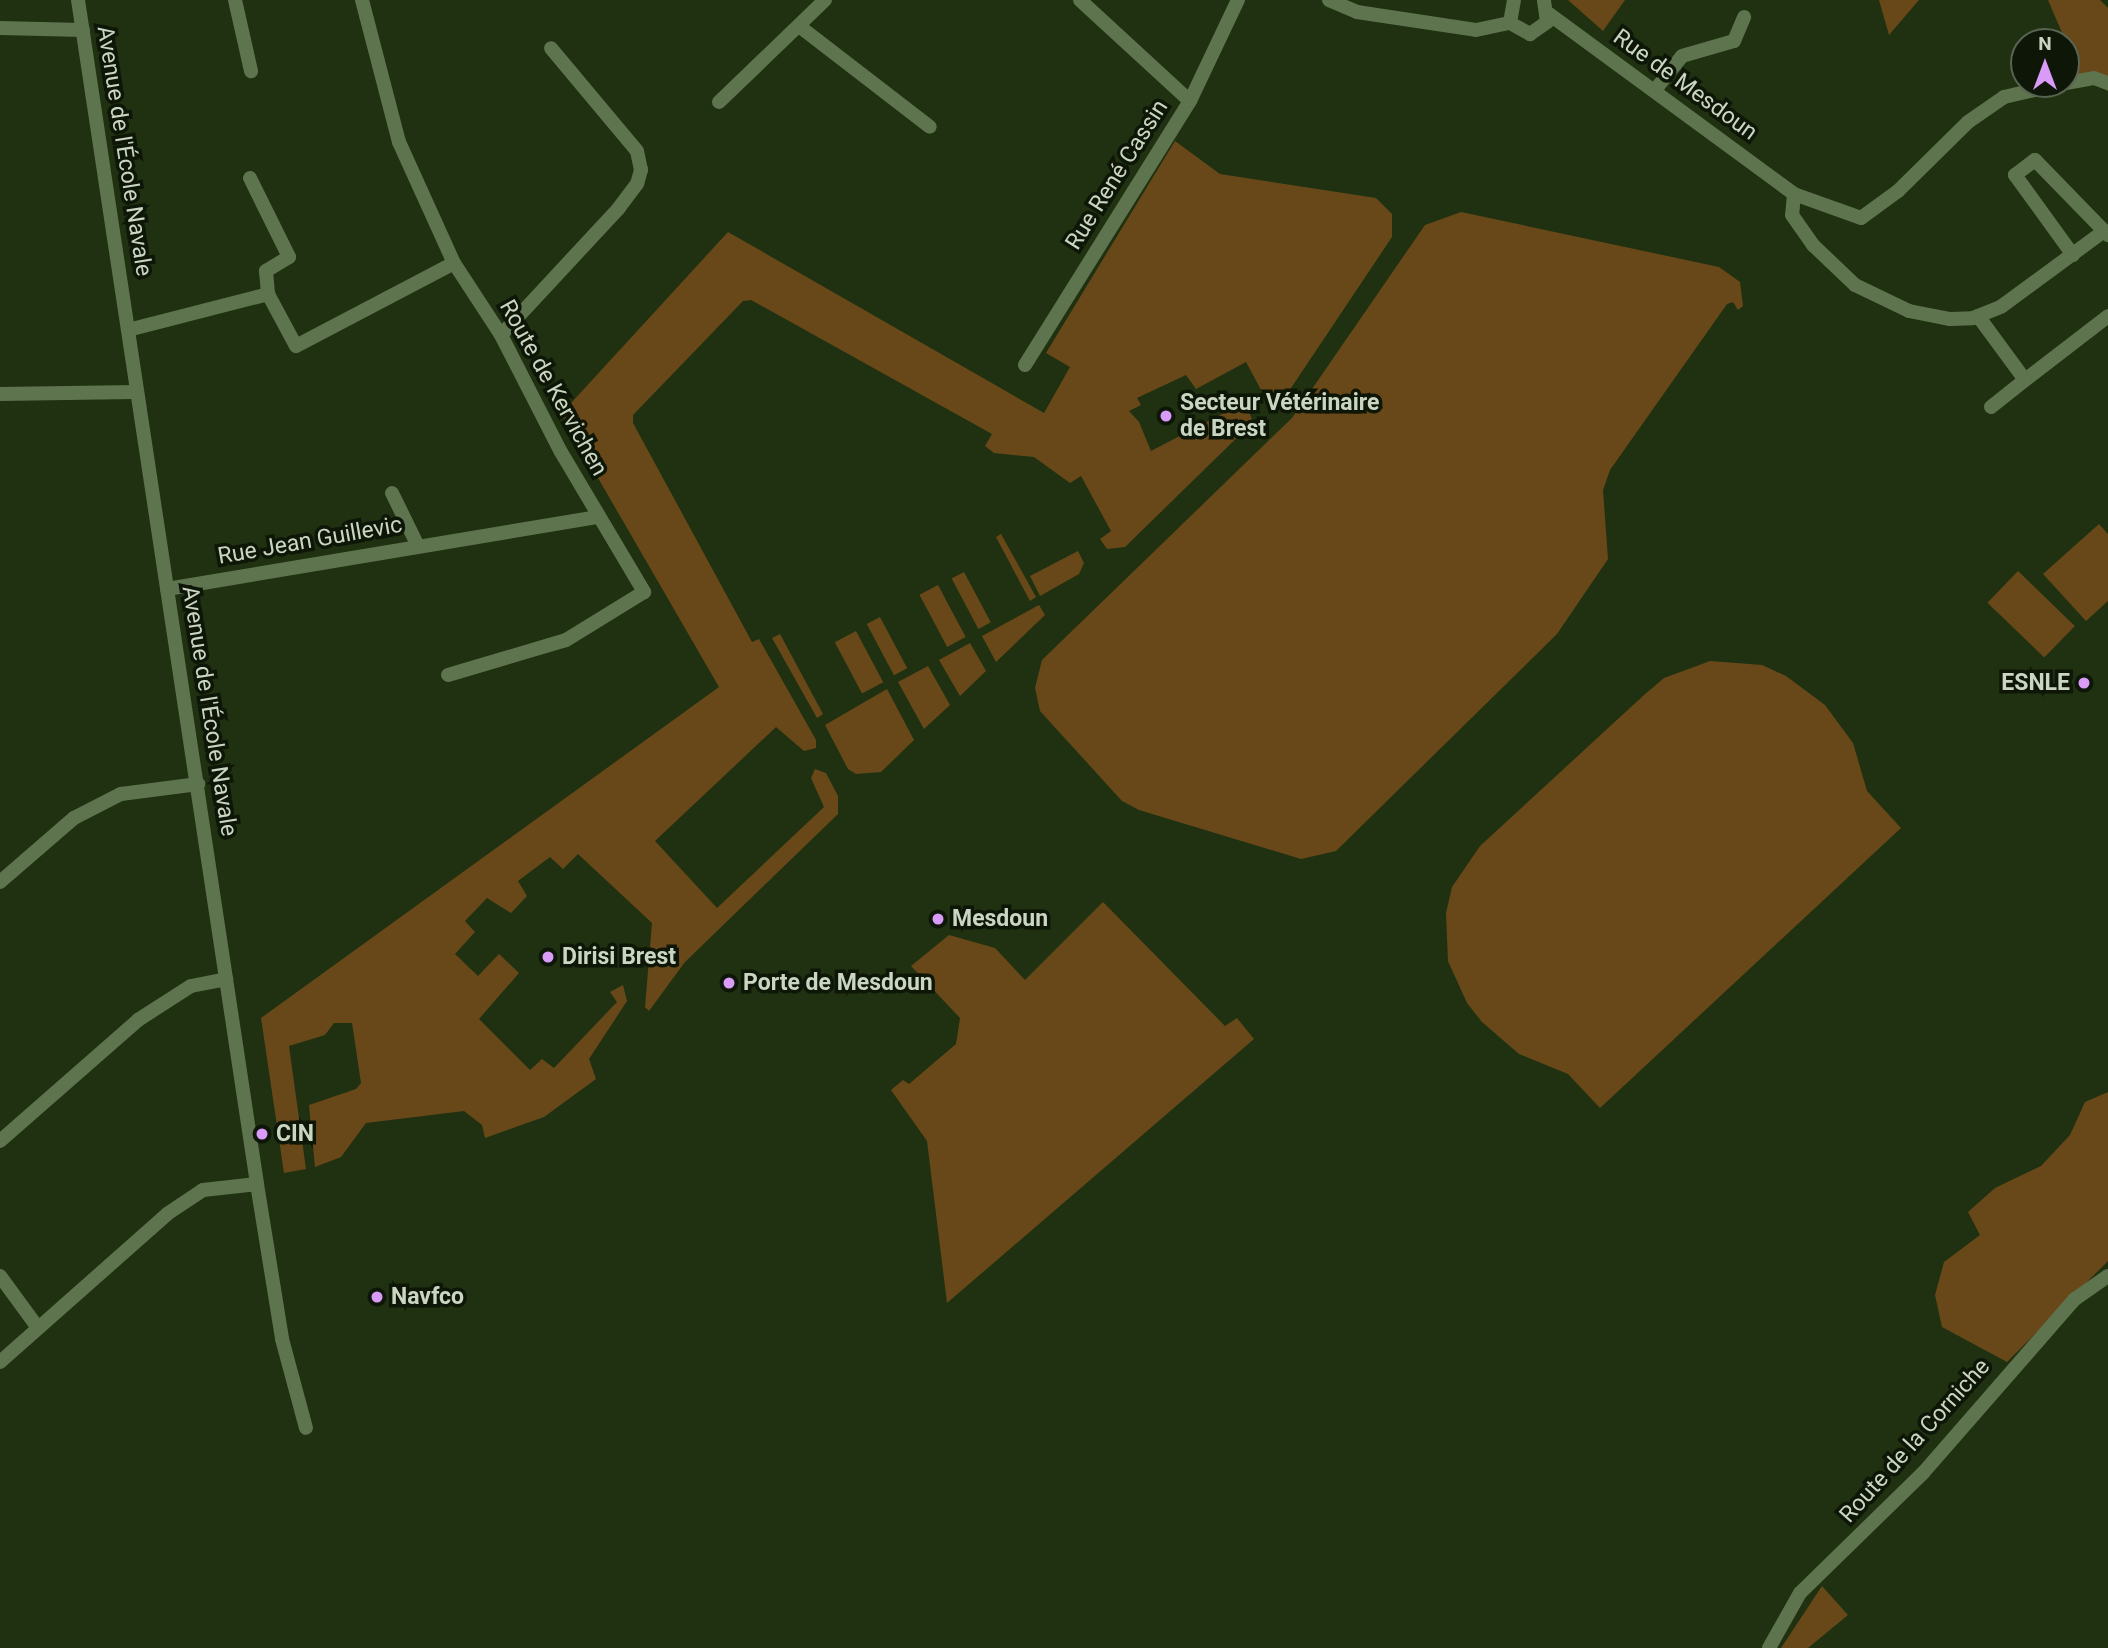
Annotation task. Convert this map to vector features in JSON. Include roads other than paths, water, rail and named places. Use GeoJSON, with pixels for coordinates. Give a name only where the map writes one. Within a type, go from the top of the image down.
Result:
{"type":"FeatureCollection","features":[{"type":"Feature","properties":{"kind":"street","name":"Avenue de l'École Navale"},"geometry":{"type":"LineString","coordinates":[[78,0],[135,392],[198,784],[257,1184],[282,1339],[306,1427]]}},
{"type":"Feature","properties":{"kind":"street"},"geometry":{"type":"LineString","coordinates":[[235,0],[251,71]]}},
{"type":"Feature","properties":{"kind":"street","name":"Route de Kervichen"},"geometry":{"type":"LineString","coordinates":[[362,0],[399,142],[454,262],[500,335],[598,517],[644,592],[566,640],[447,675]]}},
{"type":"Feature","properties":{"kind":"street"},"geometry":{"type":"LineString","coordinates":[[719,102],[825,0]]}},
{"type":"Feature","properties":{"kind":"street","name":"Rue René Cassin"},"geometry":{"type":"LineString","coordinates":[[1025,365],[1190,101],[1080,0]]}},
{"type":"Feature","properties":{"kind":"street"},"geometry":{"type":"LineString","coordinates":[[1190,101],[1238,0]]}},
{"type":"Feature","properties":{"kind":"street"},"geometry":{"type":"LineString","coordinates":[[1329,0],[1357,12],[1476,30],[1510,23],[1524,33],[1537,32],[1546,7]]}},
{"type":"Feature","properties":{"kind":"street"},"geometry":{"type":"LineString","coordinates":[[1510,23],[1514,0]]}},
{"type":"Feature","properties":{"kind":"street","name":"Rue de Mesdoun"},"geometry":{"type":"LineString","coordinates":[[1546,7],[1794,194],[1861,218],[1898,191],[1968,122],[2010,96]]}},
{"type":"Feature","properties":{"kind":"street"},"geometry":{"type":"LineString","coordinates":[[1655,90],[1682,56],[1734,41],[1744,17]]}},
{"type":"Feature","properties":{"kind":"street"},"geometry":{"type":"LineString","coordinates":[[799,26],[930,127]]}},
{"type":"Feature","properties":{"kind":"street"},"geometry":{"type":"LineString","coordinates":[[0,28],[83,30]]}},
{"type":"Feature","properties":{"kind":"street"},"geometry":{"type":"LineString","coordinates":[[500,335],[618,209],[637,184],[641,170],[637,151],[551,48]]}},
{"type":"Feature","properties":{"kind":"street"},"geometry":{"type":"LineString","coordinates":[[2080,80],[2094,78],[2108,83]]}},
{"type":"Feature","properties":{"kind":"street"},"geometry":{"type":"LineString","coordinates":[[1794,194],[1792,215],[1813,245],[1855,285],[1879,299],[1931,317],[1978,316],[2032,288],[2106,233],[2035,160],[2015,175],[2073,255]]}},
{"type":"Feature","properties":{"kind":"street"},"geometry":{"type":"LineString","coordinates":[[250,178],[289,257],[266,271],[268,294],[296,346],[454,262]]}},
{"type":"Feature","properties":{"kind":"street"},"geometry":{"type":"LineString","coordinates":[[128,330],[268,294]]}},
{"type":"Feature","properties":{"kind":"street"},"geometry":{"type":"LineString","coordinates":[[1978,316],[2025,380]]}},
{"type":"Feature","properties":{"kind":"street"},"geometry":{"type":"LineString","coordinates":[[1991,407],[2108,316]]}},
{"type":"Feature","properties":{"kind":"street"},"geometry":{"type":"LineString","coordinates":[[0,394],[135,392]]}},
{"type":"Feature","properties":{"kind":"street","name":"Rue Jean Guillevic"},"geometry":{"type":"LineString","coordinates":[[392,493],[418,546]]}},
{"type":"Feature","properties":{"kind":"street","name":"Rue Jean Guillevic"},"geometry":{"type":"LineString","coordinates":[[167,589],[598,517]]}},
{"type":"Feature","properties":{"kind":"street"},"geometry":{"type":"LineString","coordinates":[[0,882],[74,818],[121,794],[198,784]]}},
{"type":"Feature","properties":{"kind":"street"},"geometry":{"type":"LineString","coordinates":[[0,1141],[138,1020],[191,986],[226,979]]}},
{"type":"Feature","properties":{"kind":"street"},"geometry":{"type":"LineString","coordinates":[[0,1362],[167,1214],[203,1190],[257,1184]]}},
{"type":"Feature","properties":{"kind":"street"},"geometry":{"type":"LineString","coordinates":[[0,1276],[38,1328]]}},
{"type":"Feature","properties":{"kind":"street","name":"Route de la Corniche"},"geometry":{"type":"LineString","coordinates":[[1769,1648],[1800,1593],[1923,1473],[2075,1299],[2108,1276]]}},
{"type":"Feature","properties":{"kind":"place","name":"Secteur Vétérinaire de Brest"},"geometry":{"type":"Point","coordinates":[1166,416]}},
{"type":"Feature","properties":{"kind":"place","name":"ESNLE"},"geometry":{"type":"Point","coordinates":[2084,683]}},
{"type":"Feature","properties":{"kind":"place","name":"Mesdoun"},"geometry":{"type":"Point","coordinates":[938,919]}},
{"type":"Feature","properties":{"kind":"place","name":"Dirisi Brest"},"geometry":{"type":"Point","coordinates":[548,957]}},
{"type":"Feature","properties":{"kind":"place","name":"Porte de Mesdoun"},"geometry":{"type":"Point","coordinates":[729,983]}},
{"type":"Feature","properties":{"kind":"place","name":"CIN"},"geometry":{"type":"Point","coordinates":[262,1134]}},
{"type":"Feature","properties":{"kind":"place","name":"Navfco"},"geometry":{"type":"Point","coordinates":[377,1297]}}]}
